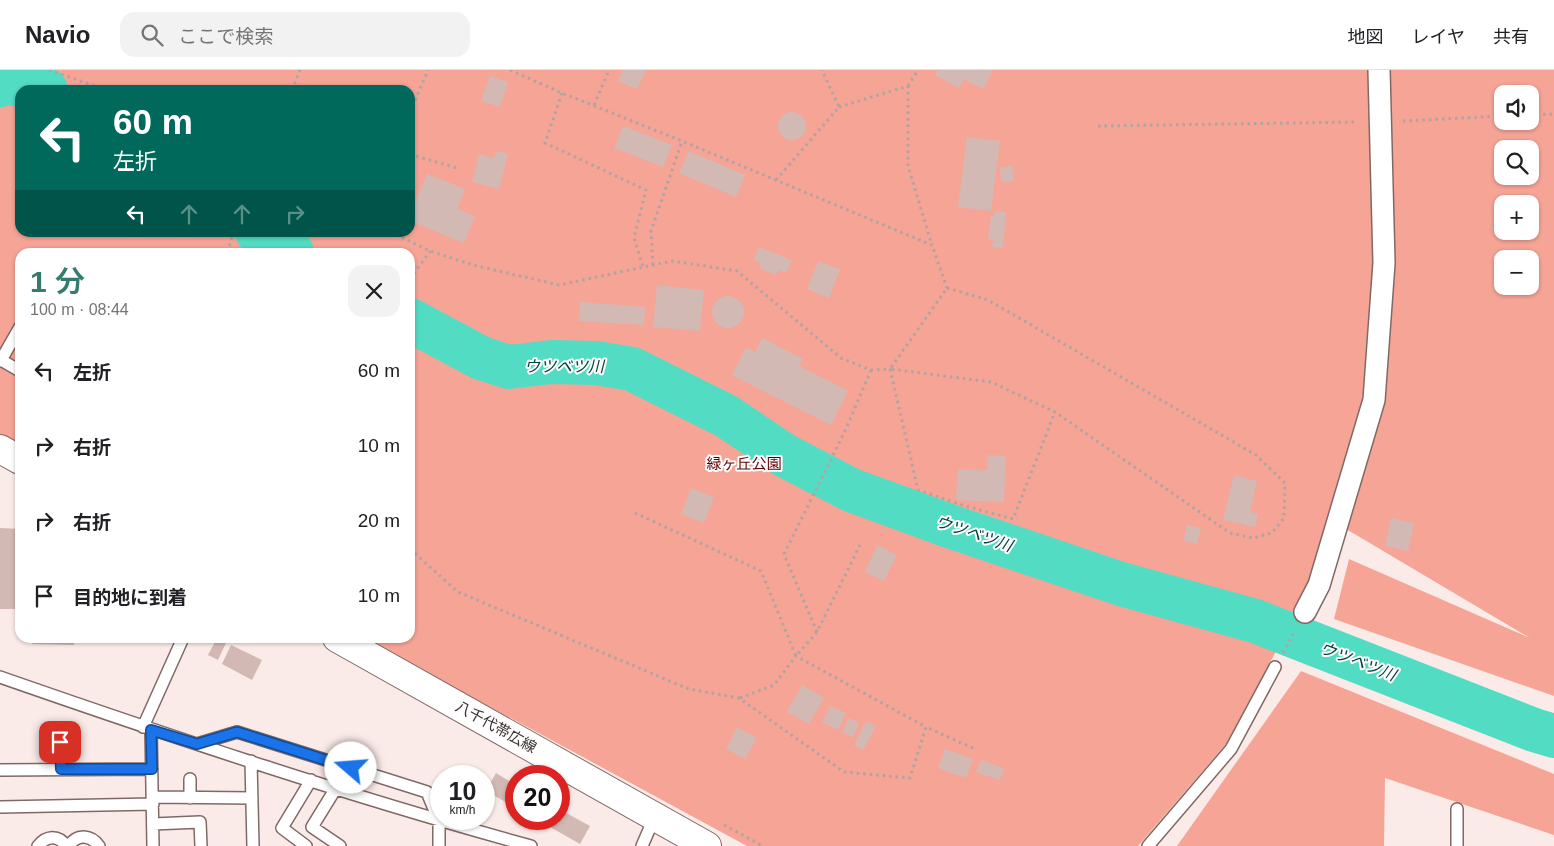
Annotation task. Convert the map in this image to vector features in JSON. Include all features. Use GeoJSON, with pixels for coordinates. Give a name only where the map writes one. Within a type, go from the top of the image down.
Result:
{"type":"FeatureCollection","features":[{"type":"Feature","properties":{"kind":"main road"},"geometry":{"type":"LineString","coordinates":[[0,449],[15,457]]}},
{"type":"Feature","properties":{"kind":"main road","name":"八千代帯広線"},"geometry":{"type":"LineString","coordinates":[[345,643],[707,846]]}},
{"type":"Feature","properties":{"kind":"street"},"geometry":{"type":"LineString","coordinates":[[1305,612],[1319,585],[1374,400],[1384,263],[1379,70]]}},
{"type":"Feature","properties":{"kind":"lane"},"geometry":{"type":"LineString","coordinates":[[15,336],[0,361],[15,368]]}},
{"type":"Feature","properties":{"kind":"lane"},"geometry":{"type":"LineString","coordinates":[[153,846],[152,769],[147,728],[181,643]]}},
{"type":"Feature","properties":{"kind":"lane"},"geometry":{"type":"LineString","coordinates":[[1148,846],[1231,749],[1275,667]]}},
{"type":"Feature","properties":{"kind":"lane"},"geometry":{"type":"LineString","coordinates":[[0,677],[147,728],[430,818]]}},
{"type":"Feature","properties":{"kind":"lane"},"geometry":{"type":"LineString","coordinates":[[197,744],[237,732],[428,792],[430,797]]}},
{"type":"Feature","properties":{"kind":"lane"},"geometry":{"type":"LineString","coordinates":[[60,742],[61,769]]}},
{"type":"Feature","properties":{"kind":"lane"},"geometry":{"type":"LineString","coordinates":[[251,761],[253,846]]}},
{"type":"Feature","properties":{"kind":"lane"},"geometry":{"type":"LineString","coordinates":[[0,770],[152,769]]}},
{"type":"Feature","properties":{"kind":"lane"},"geometry":{"type":"LineString","coordinates":[[190,779],[190,798]]}},
{"type":"Feature","properties":{"kind":"lane"},"geometry":{"type":"LineString","coordinates":[[306,846],[282,828],[312,780]]}},
{"type":"Feature","properties":{"kind":"lane"},"geometry":{"type":"LineString","coordinates":[[336,788],[312,827],[340,846]]}},
{"type":"Feature","properties":{"kind":"lane"},"geometry":{"type":"LineString","coordinates":[[0,807],[190,798],[252,798]]}},
{"type":"Feature","properties":{"kind":"lane"},"geometry":{"type":"LineString","coordinates":[[1457,809],[1457,846]]}},
{"type":"Feature","properties":{"kind":"lane"},"geometry":{"type":"LineString","coordinates":[[642,846],[654,816]]}},
{"type":"Feature","properties":{"kind":"lane"},"geometry":{"type":"LineString","coordinates":[[152,824],[200,822],[201,846]]}},
{"type":"Feature","properties":{"kind":"lane"},"geometry":{"type":"LineString","coordinates":[[439,830],[440,846]]}},
{"type":"Feature","properties":{"kind":"lane"},"geometry":{"type":"LineString","coordinates":[[472,830],[531,846]]}},
{"type":"Feature","properties":{"kind":"lane"},"geometry":{"type":"LineString","coordinates":[[38,846],[42,840],[49,838],[57,838],[68,846],[78,837],[86,836],[93,839],[99,846]]}},
{"type":"Feature","properties":{"kind":"path"},"geometry":{"type":"LineString","coordinates":[[49,70],[92,85]]}},
{"type":"Feature","properties":{"kind":"path"},"geometry":{"type":"LineString","coordinates":[[294,85],[300,70]]}},
{"type":"Feature","properties":{"kind":"path"},"geometry":{"type":"LineString","coordinates":[[415,102],[428,70]]}},
{"type":"Feature","properties":{"kind":"path"},"geometry":{"type":"LineString","coordinates":[[510,70],[932,245]]}},
{"type":"Feature","properties":{"kind":"path"},"geometry":{"type":"LineString","coordinates":[[594,105],[609,70]]}},
{"type":"Feature","properties":{"kind":"path"},"geometry":{"type":"LineString","coordinates":[[822,70],[839,106]]}},
{"type":"Feature","properties":{"kind":"path"},"geometry":{"type":"LineString","coordinates":[[918,70],[908,86],[908,166],[947,288]]}},
{"type":"Feature","properties":{"kind":"path"},"geometry":{"type":"LineString","coordinates":[[776,180],[839,106],[908,86]]}},
{"type":"Feature","properties":{"kind":"path"},"geometry":{"type":"LineString","coordinates":[[562,93],[545,143],[646,190],[634,238],[643,266]]}},
{"type":"Feature","properties":{"kind":"path"},"geometry":{"type":"LineString","coordinates":[[1539,115],[1554,114]]}},
{"type":"Feature","properties":{"kind":"path"},"geometry":{"type":"LineString","coordinates":[[1098,126],[1380,122],[1494,116]]}},
{"type":"Feature","properties":{"kind":"path"},"geometry":{"type":"LineString","coordinates":[[653,264],[651,231],[682,141]]}},
{"type":"Feature","properties":{"kind":"path"},"geometry":{"type":"LineString","coordinates":[[415,156],[460,169]]}},
{"type":"Feature","properties":{"kind":"path"},"geometry":{"type":"LineString","coordinates":[[402,237],[430,251],[473,265],[559,286],[672,261],[737,271],[841,358],[871,370],[890,369],[991,382],[1055,412],[1230,532],[1253,538],[1272,533],[1284,518],[1285,483],[1256,455],[988,300],[947,288]]}},
{"type":"Feature","properties":{"kind":"path"},"geometry":{"type":"LineString","coordinates":[[415,272],[430,251]]}},
{"type":"Feature","properties":{"kind":"path"},"geometry":{"type":"LineString","coordinates":[[947,288],[890,369],[918,490],[962,506],[1013,519],[1055,412]]}},
{"type":"Feature","properties":{"kind":"path"},"geometry":{"type":"LineString","coordinates":[[817,632],[784,554],[835,452],[871,370]]}},
{"type":"Feature","properties":{"kind":"path"},"geometry":{"type":"LineString","coordinates":[[635,513],[761,571],[796,656],[926,727],[975,748]]}},
{"type":"Feature","properties":{"kind":"path"},"geometry":{"type":"LineString","coordinates":[[739,698],[774,686],[817,632],[860,545]]}},
{"type":"Feature","properties":{"kind":"path"},"geometry":{"type":"LineString","coordinates":[[415,554],[458,592],[689,690],[739,698],[844,772],[910,778],[926,727]]}},
{"type":"Feature","properties":{"kind":"path"},"geometry":{"type":"LineString","coordinates":[[1275,667],[1305,612]]}},
{"type":"Feature","properties":{"kind":"green space","name":"緑ヶ丘公園"},"geometry":{"type":"Polygon","coordinates":[[[0,70],[1554,70],[1554,696],[1334,619],[1349,559],[1530,638],[1336,523],[1315,579],[1226,744],[1138,846],[747,846],[372,643],[415,643],[415,248],[15,248],[15,448],[0,440],[0,70]]]}},
{"type":"Feature","properties":{"kind":"green space"},"geometry":{"type":"Polygon","coordinates":[[[1301,671],[1554,774],[1554,835],[1385,778],[1384,846],[1177,846],[1301,671]]]}},
{"type":"Feature","properties":{"kind":"building"},"geometry":{"type":"Polygon","coordinates":[[[623,70],[646,70],[637,89],[618,81],[623,70]]]}},
{"type":"Feature","properties":{"kind":"building"},"geometry":{"type":"Polygon","coordinates":[[[938,70],[993,70],[983,89],[964,79],[959,88],[935,75],[938,70]]]}},
{"type":"Feature","properties":{"kind":"building"},"geometry":{"type":"Polygon","coordinates":[[[490,76],[508,82],[500,107],[481,101],[490,76]]]}},
{"type":"Feature","properties":{"kind":"building"},"geometry":{"type":"Polygon","coordinates":[[[792,112],[802,116],[806,126],[802,136],[792,140],[782,136],[778,126],[782,116],[792,112]]]}},
{"type":"Feature","properties":{"kind":"building"},"geometry":{"type":"Polygon","coordinates":[[[623,126],[672,145],[663,167],[614,148],[623,126]]]}},
{"type":"Feature","properties":{"kind":"building"},"geometry":{"type":"Polygon","coordinates":[[[967,137],[1000,141],[991,211],[958,207],[967,137]]]}},
{"type":"Feature","properties":{"kind":"building"},"geometry":{"type":"Polygon","coordinates":[[[496,151],[508,154],[499,189],[472,182],[479,154],[494,158],[496,151]]]}},
{"type":"Feature","properties":{"kind":"building"},"geometry":{"type":"Polygon","coordinates":[[[689,151],[745,175],[736,197],[679,173],[689,151]]]}},
{"type":"Feature","properties":{"kind":"building"},"geometry":{"type":"Polygon","coordinates":[[[1013,166],[1014,181],[1001,182],[1000,167],[1013,166]]]}},
{"type":"Feature","properties":{"kind":"building"},"geometry":{"type":"Polygon","coordinates":[[[427,174],[465,189],[457,209],[475,216],[464,243],[415,223],[415,203],[427,174]]]}},
{"type":"Feature","properties":{"kind":"building"},"geometry":{"type":"Polygon","coordinates":[[[995,211],[1006,212],[1003,248],[992,247],[993,240],[988,240],[991,216],[994,216],[995,211]]]}},
{"type":"Feature","properties":{"kind":"building"},"geometry":{"type":"Polygon","coordinates":[[[759,247],[792,260],[786,273],[778,270],[776,275],[759,268],[761,263],[754,260],[759,247]]]}},
{"type":"Feature","properties":{"kind":"building"},"geometry":{"type":"Polygon","coordinates":[[[818,261],[840,269],[829,298],[807,289],[818,261]]]}},
{"type":"Feature","properties":{"kind":"building"},"geometry":{"type":"Polygon","coordinates":[[[657,285],[704,290],[700,331],[653,327],[657,285]]]}},
{"type":"Feature","properties":{"kind":"building"},"geometry":{"type":"Polygon","coordinates":[[[728,296],[734,297],[739,301],[743,306],[743,318],[739,323],[734,327],[728,328],[722,327],[717,323],[713,318],[712,312],[713,306],[717,301],[722,297],[728,296]]]}},
{"type":"Feature","properties":{"kind":"building"},"geometry":{"type":"Polygon","coordinates":[[[580,302],[645,307],[644,325],[579,321],[580,302]]]}},
{"type":"Feature","properties":{"kind":"building"},"geometry":{"type":"Polygon","coordinates":[[[762,338],[803,359],[799,366],[848,391],[831,425],[732,375],[746,347],[755,352],[762,338]]]}},
{"type":"Feature","properties":{"kind":"building"},"geometry":{"type":"Polygon","coordinates":[[[987,455],[1006,456],[1004,502],[956,500],[958,469],[987,470],[987,455]]]}},
{"type":"Feature","properties":{"kind":"building"},"geometry":{"type":"Polygon","coordinates":[[[1234,475],[1257,481],[1250,512],[1258,514],[1255,527],[1223,520],[1234,475]]]}},
{"type":"Feature","properties":{"kind":"building"},"geometry":{"type":"Polygon","coordinates":[[[691,488],[714,497],[704,523],[681,514],[691,488]]]}},
{"type":"Feature","properties":{"kind":"building"},"geometry":{"type":"Polygon","coordinates":[[[1391,518],[1414,523],[1408,551],[1385,546],[1391,518]]]}},
{"type":"Feature","properties":{"kind":"building"},"geometry":{"type":"Polygon","coordinates":[[[1187,525],[1201,528],[1197,544],[1183,540],[1187,525]]]}},
{"type":"Feature","properties":{"kind":"building"},"geometry":{"type":"Polygon","coordinates":[[[0,528],[15,529],[15,609],[0,609],[0,528]]]}},
{"type":"Feature","properties":{"kind":"building"},"geometry":{"type":"Polygon","coordinates":[[[877,545],[897,555],[884,581],[865,572],[877,545]]]}},
{"type":"Feature","properties":{"kind":"building"},"geometry":{"type":"Polygon","coordinates":[[[74,643],[74,645],[32,644],[74,643]]]}},
{"type":"Feature","properties":{"kind":"building"},"geometry":{"type":"Polygon","coordinates":[[[214,643],[226,643],[218,660],[208,655],[214,643]]]}},
{"type":"Feature","properties":{"kind":"building"},"geometry":{"type":"Polygon","coordinates":[[[231,645],[262,660],[252,680],[222,664],[231,645]]]}},
{"type":"Feature","properties":{"kind":"building"},"geometry":{"type":"Polygon","coordinates":[[[802,685],[824,698],[809,724],[787,712],[802,685]]]}},
{"type":"Feature","properties":{"kind":"building"},"geometry":{"type":"Polygon","coordinates":[[[830,706],[846,713],[838,730],[822,722],[830,706]]]}},
{"type":"Feature","properties":{"kind":"building"},"geometry":{"type":"Polygon","coordinates":[[[849,718],[859,723],[853,737],[842,732],[849,718]]]}},
{"type":"Feature","properties":{"kind":"building"},"geometry":{"type":"Polygon","coordinates":[[[866,721],[876,726],[863,750],[854,745],[866,721]]]}},
{"type":"Feature","properties":{"kind":"building"},"geometry":{"type":"Polygon","coordinates":[[[737,727],[757,738],[745,759],[726,749],[737,727]]]}},
{"type":"Feature","properties":{"kind":"building"},"geometry":{"type":"Polygon","coordinates":[[[945,749],[973,759],[966,778],[938,768],[945,749]]]}},
{"type":"Feature","properties":{"kind":"building"},"geometry":{"type":"Polygon","coordinates":[[[981,760],[1004,768],[1000,780],[976,772],[981,760]]]}},
{"type":"Feature","properties":{"kind":"building"},"geometry":{"type":"Polygon","coordinates":[[[496,773],[505,778],[505,802],[495,796],[496,773]]]}},
{"type":"Feature","properties":{"kind":"building"},"geometry":{"type":"Polygon","coordinates":[[[570,815],[590,826],[580,844],[555,830],[570,830],[570,815]]]}},
{"type":"Feature","properties":{"kind":"waterway","name":"ウツベツ川"},"geometry":{"type":"LineString","coordinates":[[0,85],[7,83],[21,85]]}},
{"type":"Feature","properties":{"kind":"waterway","name":"ウツベツ川"},"geometry":{"type":"LineString","coordinates":[[266,237],[285,248]]}},
{"type":"Feature","properties":{"kind":"waterway","name":"ウツベツ川"},"geometry":{"type":"LineString","coordinates":[[415,323],[481,358],[509,367],[551,362],[596,363],[632,369],[726,416],[784,455],[851,490],[952,527],[1121,584],[1255,621],[1534,730],[1554,736]]}},
{"type":"Feature","properties":{"kind":"route"},"geometry":{"type":"LineString","coordinates":[[60,742],[61,769],[152,769],[151,730],[197,744],[237,732],[351,768]]}}]}
